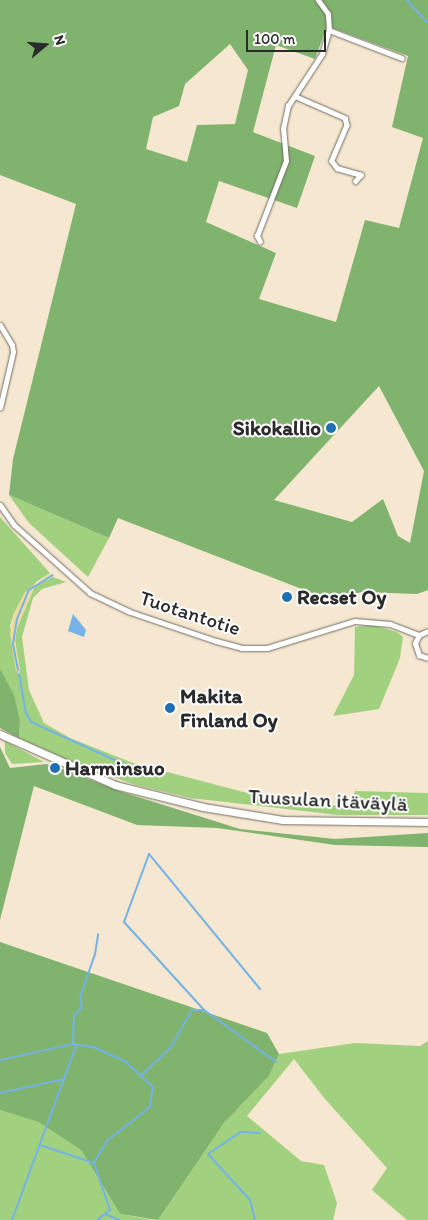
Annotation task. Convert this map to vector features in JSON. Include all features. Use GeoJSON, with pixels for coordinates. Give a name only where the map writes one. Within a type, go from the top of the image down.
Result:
{"type":"FeatureCollection","features":[{"type":"Feature","properties":{"kind":"main road","name":"Tuusulan itäväylä"},"geometry":{"type":"LineString","coordinates":[[0,734],[115,785],[204,807],[283,820],[428,822]]}},
{"type":"Feature","properties":{"kind":"street"},"geometry":{"type":"LineString","coordinates":[[260,242],[257,236],[286,161],[283,129],[288,106],[322,54],[329,30],[328,14],[318,0]]}},
{"type":"Feature","properties":{"kind":"street"},"geometry":{"type":"LineString","coordinates":[[329,30],[402,58]]}},
{"type":"Feature","properties":{"kind":"street"},"geometry":{"type":"LineString","coordinates":[[296,96],[345,118],[347,125],[332,162],[337,168],[361,175],[356,180]]}},
{"type":"Feature","properties":{"kind":"street"},"geometry":{"type":"LineString","coordinates":[[0,325],[12,345],[0,408]]}},
{"type":"Feature","properties":{"kind":"street","name":"Tuotantotie"},"geometry":{"type":"LineString","coordinates":[[0,505],[14,525],[94,596],[216,641],[242,648],[267,648],[354,621],[374,621],[419,635]]}},
{"type":"Feature","properties":{"kind":"street"},"geometry":{"type":"LineString","coordinates":[[404,630],[415,643],[419,655],[428,658]]}},
{"type":"Feature","properties":{"kind":"street"},"geometry":{"type":"LineString","coordinates":[[415,643],[419,635],[428,631]]}},
{"type":"Feature","properties":{"kind":"green space"},"geometry":{"type":"Polygon","coordinates":[[[0,0],[428,0],[428,590],[417,594],[362,592],[330,600],[118,518],[109,538],[9,495],[13,459],[76,204],[0,175],[0,0]],[[327,26],[315,59],[276,45],[253,132],[315,156],[297,208],[219,181],[206,222],[276,253],[259,299],[336,322],[365,220],[399,228],[423,138],[392,127],[408,56],[327,26]],[[230,44],[185,84],[179,106],[153,117],[146,149],[187,162],[197,125],[235,124],[248,70],[230,44]],[[379,386],[274,500],[352,522],[383,499],[398,536],[410,543],[424,471],[379,386]]]}},
{"type":"Feature","properties":{"kind":"green space"},"geometry":{"type":"Polygon","coordinates":[[[9,495],[109,538],[88,577],[29,523],[9,495]]]}},
{"type":"Feature","properties":{"kind":"green space"},"geometry":{"type":"Polygon","coordinates":[[[0,517],[50,573],[36,582],[14,613],[10,626],[25,710],[15,640],[17,628],[35,586],[53,577],[66,582],[42,589],[33,598],[22,637],[29,690],[44,723],[70,738],[133,763],[267,798],[350,807],[355,791],[428,793],[428,815],[338,815],[190,798],[136,785],[77,764],[19,738],[20,721],[0,669],[0,517]]]}},
{"type":"Feature","properties":{"kind":"green space"},"geometry":{"type":"Polygon","coordinates":[[[373,625],[397,632],[403,637],[400,658],[379,709],[333,716],[354,675],[355,627],[373,625]]]}},
{"type":"Feature","properties":{"kind":"green space"},"geometry":{"type":"Polygon","coordinates":[[[0,669],[14,695],[20,721],[19,738],[0,728],[0,669]]]}},
{"type":"Feature","properties":{"kind":"green space"},"geometry":{"type":"Polygon","coordinates":[[[5,741],[44,762],[12,764],[5,753],[5,741]]]}},
{"type":"Feature","properties":{"kind":"green space"},"geometry":{"type":"Polygon","coordinates":[[[0,747],[10,768],[46,764],[58,767],[119,791],[240,829],[335,839],[428,833],[428,847],[335,845],[217,828],[137,825],[34,786],[0,920],[0,747]]]}},
{"type":"Feature","properties":{"kind":"green space"},"geometry":{"type":"Polygon","coordinates":[[[0,942],[267,1033],[279,1054],[269,1076],[224,1123],[158,1220],[120,1214],[81,1150],[38,1122],[0,1110],[0,942]]]}},
{"type":"Feature","properties":{"kind":"green space"},"geometry":{"type":"Polygon","coordinates":[[[428,1041],[428,1220],[407,1220],[372,1190],[387,1168],[325,1099],[294,1059],[247,1116],[301,1161],[324,1165],[337,1203],[333,1220],[158,1220],[224,1123],[269,1076],[279,1054],[355,1043],[420,1046],[428,1041]]]}},
{"type":"Feature","properties":{"kind":"green space"},"geometry":{"type":"Polygon","coordinates":[[[0,1110],[38,1122],[81,1150],[120,1214],[154,1220],[0,1220],[0,1110]]]}},
{"type":"Feature","properties":{"kind":"sand"},"geometry":{"type":"Polygon","coordinates":[[[50,573],[53,577],[35,586],[17,628],[15,640],[20,669],[16,671],[10,634],[14,613],[25,592],[50,573]]]}},
{"type":"Feature","properties":{"kind":"water"},"geometry":{"type":"Polygon","coordinates":[[[73,614],[86,630],[84,637],[68,631],[73,614]]]}},
{"type":"Feature","properties":{"kind":"waterway"},"geometry":{"type":"LineString","coordinates":[[407,0],[428,23]]}},
{"type":"Feature","properties":{"kind":"waterway"},"geometry":{"type":"LineString","coordinates":[[18,670],[13,644],[17,619],[29,590],[53,575]]}},
{"type":"Feature","properties":{"kind":"waterway"},"geometry":{"type":"LineString","coordinates":[[19,674],[26,713],[31,722],[128,766]]}},
{"type":"Feature","properties":{"kind":"waterway"},"geometry":{"type":"LineString","coordinates":[[260,989],[149,854],[124,922],[204,1010],[276,1062]]}},
{"type":"Feature","properties":{"kind":"waterway"},"geometry":{"type":"LineString","coordinates":[[73,1044],[74,1016],[82,1007],[80,997],[95,954],[98,934]]}},
{"type":"Feature","properties":{"kind":"waterway"},"geometry":{"type":"LineString","coordinates":[[141,1076],[171,1047],[192,1010],[203,1010]]}},
{"type":"Feature","properties":{"kind":"waterway"},"geometry":{"type":"LineString","coordinates":[[0,1060],[73,1044],[93,1047],[125,1061],[153,1087],[150,1107],[107,1141],[94,1163]]}},
{"type":"Feature","properties":{"kind":"waterway"},"geometry":{"type":"LineString","coordinates":[[12,1220],[76,1046]]}},
{"type":"Feature","properties":{"kind":"waterway"},"geometry":{"type":"LineString","coordinates":[[0,1093],[64,1079]]}},
{"type":"Feature","properties":{"kind":"waterway"},"geometry":{"type":"LineString","coordinates":[[255,1220],[250,1200],[208,1154],[241,1132],[260,1133]]}},
{"type":"Feature","properties":{"kind":"waterway"},"geometry":{"type":"LineString","coordinates":[[40,1145],[94,1163],[110,1210],[97,1220]]}},
{"type":"Feature","properties":{"kind":"waterway"},"geometry":{"type":"LineString","coordinates":[[105,1214],[119,1220]]}},
{"type":"Feature","properties":{"kind":"place","name":"Sikokallio"},"geometry":{"type":"Point","coordinates":[331,428]}},
{"type":"Feature","properties":{"kind":"place","name":"Recset Oy"},"geometry":{"type":"Point","coordinates":[287,597]}},
{"type":"Feature","properties":{"kind":"place","name":"Makita Finland Oy"},"geometry":{"type":"Point","coordinates":[170,708]}},
{"type":"Feature","properties":{"kind":"place","name":"Harminsuo"},"geometry":{"type":"Point","coordinates":[55,768]}}]}
